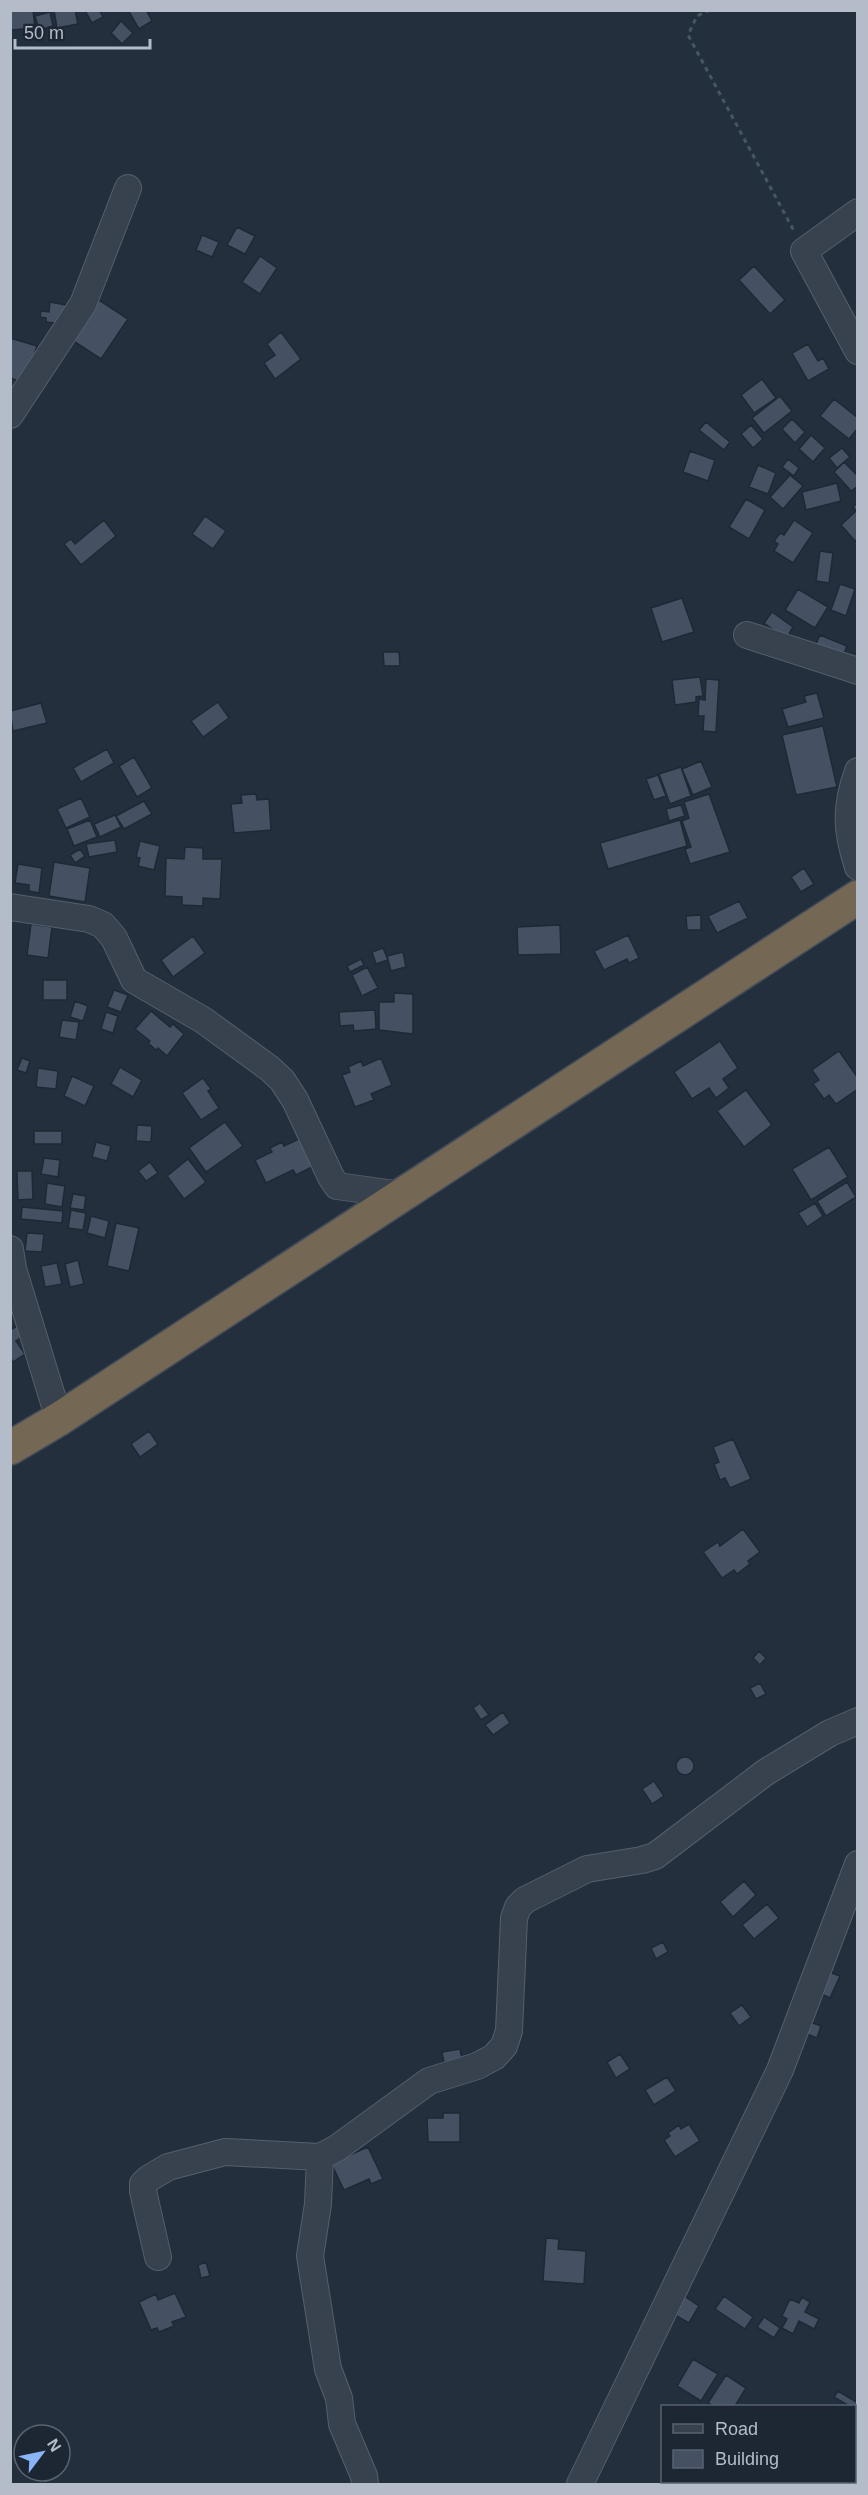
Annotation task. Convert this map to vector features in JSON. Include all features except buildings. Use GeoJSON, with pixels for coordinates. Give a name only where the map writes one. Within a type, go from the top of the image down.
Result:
{"type":"FeatureCollection","features":[{"type":"Feature","properties":{"kind":"highway"},"geometry":{"type":"LineString","coordinates":[[10,1448],[59,1419],[858,897]]}},
{"type":"Feature","properties":{"kind":"street"},"geometry":{"type":"LineString","coordinates":[[10,415],[83,304],[128,188]]}},
{"type":"Feature","properties":{"kind":"street"},"geometry":{"type":"LineString","coordinates":[[858,212],[804,251],[858,351]]}},
{"type":"Feature","properties":{"kind":"street"},"geometry":{"type":"LineString","coordinates":[[747,635],[858,671]]}},
{"type":"Feature","properties":{"kind":"street"},"geometry":{"type":"LineString","coordinates":[[858,771],[849,794],[847,815],[852,851],[858,867]]}},
{"type":"Feature","properties":{"kind":"street"},"geometry":{"type":"LineString","coordinates":[[10,907],[90,920],[103,925],[114,938],[134,980],[203,1020],[282,1080],[295,1100],[331,1178],[338,1186],[402,1195]]}},
{"type":"Feature","properties":{"kind":"street"},"geometry":{"type":"LineString","coordinates":[[10,1249],[13,1269],[59,1419]]}},
{"type":"Feature","properties":{"kind":"street"},"geometry":{"type":"LineString","coordinates":[[158,2257],[142,2192],[143,2184],[148,2179],[168,2167],[225,2152],[320,2157],[337,2148],[417,2089],[440,2076],[477,2066],[494,2057],[504,2046],[509,2031],[514,1918],[518,1907],[525,1900],[587,1869],[655,1856],[766,1772],[830,1733],[858,1721]]}},
{"type":"Feature","properties":{"kind":"street"},"geometry":{"type":"LineString","coordinates":[[580,2484],[780,2070],[858,1863]]}},
{"type":"Feature","properties":{"kind":"street"},"geometry":{"type":"LineString","coordinates":[[320,2157],[318,2204],[310,2256],[328,2369],[339,2398],[342,2424],[364,2476],[365,2484]]}},
{"type":"Feature","properties":{"kind":"path"},"geometry":{"type":"LineString","coordinates":[[710,10],[697,15],[688,35],[804,251]]}}]}
